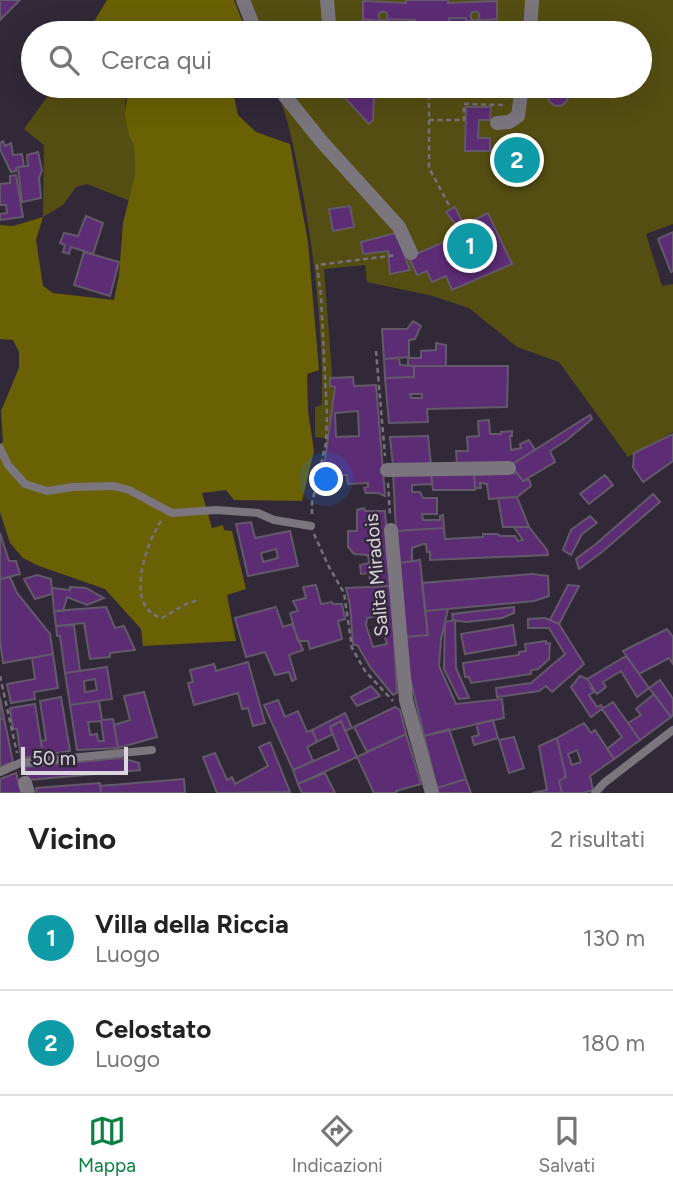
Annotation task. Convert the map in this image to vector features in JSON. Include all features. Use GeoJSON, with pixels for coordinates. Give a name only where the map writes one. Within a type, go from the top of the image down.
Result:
{"type":"FeatureCollection","features":[{"type":"Feature","properties":{"kind":"street"},"geometry":{"type":"LineString","coordinates":[[243,0],[251,21]]}},
{"type":"Feature","properties":{"kind":"street"},"geometry":{"type":"LineString","coordinates":[[327,0],[329,21]]}},
{"type":"Feature","properties":{"kind":"street"},"geometry":{"type":"LineString","coordinates":[[531,21],[532,0]]}},
{"type":"Feature","properties":{"kind":"street"},"geometry":{"type":"LineString","coordinates":[[287,98],[322,142],[399,227],[411,253]]}},
{"type":"Feature","properties":{"kind":"street"},"geometry":{"type":"LineString","coordinates":[[498,123],[509,122],[518,116],[520,98]]}},
{"type":"Feature","properties":{"kind":"street"},"geometry":{"type":"LineString","coordinates":[[387,470],[509,468]]}},
{"type":"Feature","properties":{"kind":"street","name":"Salita Miradois"},"geometry":{"type":"LineString","coordinates":[[391,530],[406,700],[432,793]]}},
{"type":"Feature","properties":{"kind":"lane"},"geometry":{"type":"LineString","coordinates":[[0,448],[8,465],[25,484],[47,491],[114,486],[129,490],[172,513],[216,510],[258,513],[274,520],[311,526]]}},
{"type":"Feature","properties":{"kind":"lane"},"geometry":{"type":"LineString","coordinates":[[595,793],[604,783],[673,733]]}},
{"type":"Feature","properties":{"kind":"lane"},"geometry":{"type":"LineString","coordinates":[[0,772],[20,763],[152,750]]}},
{"type":"Feature","properties":{"kind":"lane"},"geometry":{"type":"LineString","coordinates":[[604,783],[610,793]]}},
{"type":"Feature","properties":{"kind":"path"},"geometry":{"type":"LineString","coordinates":[[429,98],[429,167],[450,207]]}},
{"type":"Feature","properties":{"kind":"path"},"geometry":{"type":"LineString","coordinates":[[429,120],[464,120],[464,104],[509,105],[503,98]]}},
{"type":"Feature","properties":{"kind":"path"},"geometry":{"type":"LineString","coordinates":[[411,253],[317,265],[327,415],[326,443],[312,503],[311,526],[344,593],[352,648],[365,671],[380,688],[411,713]]}},
{"type":"Feature","properties":{"kind":"path","name":"Salita Miradois"},"geometry":{"type":"LineString","coordinates":[[376,351],[391,530]]}},
{"type":"Feature","properties":{"kind":"path"},"geometry":{"type":"LineString","coordinates":[[166,509],[148,548],[139,580],[139,594],[155,616],[162,618],[200,599]]}},
{"type":"Feature","properties":{"kind":"path"},"geometry":{"type":"LineString","coordinates":[[0,676],[20,763]]}},
{"type":"Feature","properties":{"kind":"shaded area"},"geometry":{"type":"Polygon","coordinates":[[[107,0],[234,0],[242,21],[94,21],[107,0]]]}},
{"type":"Feature","properties":{"kind":"shaded area"},"geometry":{"type":"Polygon","coordinates":[[[241,0],[673,0],[673,224],[646,234],[662,286],[673,284],[673,432],[628,457],[559,362],[517,347],[469,308],[433,296],[367,282],[365,265],[324,269],[334,399],[332,426],[336,427],[334,439],[315,437],[315,407],[322,405],[322,377],[314,266],[293,146],[279,98],[652,98],[652,21],[249,21],[241,0]]]}},
{"type":"Feature","properties":{"kind":"shaded area"},"geometry":{"type":"Polygon","coordinates":[[[46,98],[126,98],[129,136],[134,146],[135,175],[130,201],[87,184],[76,187],[63,205],[43,217],[44,145],[24,129],[46,98]]]}},
{"type":"Feature","properties":{"kind":"shaded area"},"geometry":{"type":"Polygon","coordinates":[[[127,98],[234,98],[238,115],[256,132],[290,144],[308,242],[319,370],[307,374],[308,411],[314,451],[302,501],[234,500],[226,490],[202,493],[212,528],[223,525],[224,530],[232,531],[246,589],[227,595],[236,641],[143,646],[141,629],[105,589],[23,558],[10,543],[0,512],[0,444],[3,442],[1,411],[19,368],[19,352],[13,340],[0,339],[0,225],[13,226],[43,217],[36,240],[43,286],[53,293],[114,300],[123,223],[135,175],[134,146],[129,136],[125,114],[127,98]]]}},
{"type":"Feature","properties":{"kind":"building"},"geometry":{"type":"Polygon","coordinates":[[[0,0],[20,0],[0,20],[0,0]]]}},
{"type":"Feature","properties":{"kind":"building"},"geometry":{"type":"Polygon","coordinates":[[[406,0],[448,0],[448,3],[497,1],[497,19],[363,19],[363,1],[406,3],[406,0]]]}},
{"type":"Feature","properties":{"kind":"building"},"geometry":{"type":"Polygon","coordinates":[[[383,11],[388,16],[383,21],[378,16],[383,11]]]}},
{"type":"Feature","properties":{"kind":"building"},"geometry":{"type":"Polygon","coordinates":[[[475,11],[480,16],[475,21],[470,16],[475,11]]]}},
{"type":"Feature","properties":{"kind":"building"},"geometry":{"type":"Polygon","coordinates":[[[449,18],[466,18],[466,21],[449,21],[449,18]]]}},
{"type":"Feature","properties":{"kind":"building"},"geometry":{"type":"Polygon","coordinates":[[[388,19],[415,20],[388,21],[388,19]]]}},
{"type":"Feature","properties":{"kind":"building"},"geometry":{"type":"Polygon","coordinates":[[[497,19],[497,21],[466,21],[497,19]]]}},
{"type":"Feature","properties":{"kind":"building"},"geometry":{"type":"Polygon","coordinates":[[[345,98],[374,98],[373,120],[369,124],[345,98]]]}},
{"type":"Feature","properties":{"kind":"building"},"geometry":{"type":"Polygon","coordinates":[[[568,98],[565,103],[558,106],[549,100],[568,98]]]}},
{"type":"Feature","properties":{"kind":"building"},"geometry":{"type":"Polygon","coordinates":[[[466,107],[491,107],[490,120],[479,120],[478,138],[490,138],[490,151],[465,151],[466,107]]]}},
{"type":"Feature","properties":{"kind":"building"},"geometry":{"type":"Polygon","coordinates":[[[3,141],[5,146],[11,143],[13,155],[22,154],[24,166],[16,168],[16,171],[11,172],[0,149],[0,143],[3,141]]]}},
{"type":"Feature","properties":{"kind":"building"},"geometry":{"type":"Polygon","coordinates":[[[524,150],[529,162],[510,170],[504,158],[524,150]]]}},
{"type":"Feature","properties":{"kind":"building"},"geometry":{"type":"Polygon","coordinates":[[[38,152],[42,171],[39,178],[41,198],[22,202],[18,167],[28,166],[27,155],[38,152]]]}},
{"type":"Feature","properties":{"kind":"building"},"geometry":{"type":"Polygon","coordinates":[[[16,175],[23,217],[0,220],[0,214],[7,213],[6,205],[0,205],[0,184],[10,183],[10,176],[16,175]]]}},
{"type":"Feature","properties":{"kind":"building"},"geometry":{"type":"Polygon","coordinates":[[[350,206],[354,227],[333,231],[329,209],[350,206]]]}},
{"type":"Feature","properties":{"kind":"building"},"geometry":{"type":"Polygon","coordinates":[[[455,207],[464,225],[488,213],[512,264],[452,290],[446,276],[432,282],[427,271],[417,275],[409,257],[463,234],[446,212],[455,207]]]}},
{"type":"Feature","properties":{"kind":"building"},"geometry":{"type":"Polygon","coordinates":[[[86,216],[103,223],[93,254],[71,247],[69,254],[63,252],[65,245],[60,243],[64,233],[78,236],[86,216]]]}},
{"type":"Feature","properties":{"kind":"building"},"geometry":{"type":"Polygon","coordinates":[[[673,232],[673,271],[671,272],[658,239],[673,232]]]}},
{"type":"Feature","properties":{"kind":"building"},"geometry":{"type":"Polygon","coordinates":[[[396,233],[410,270],[390,274],[388,251],[363,254],[361,242],[396,233]]]}},
{"type":"Feature","properties":{"kind":"building"},"geometry":{"type":"Polygon","coordinates":[[[84,252],[119,262],[110,296],[74,285],[84,252]]]}},
{"type":"Feature","properties":{"kind":"building"},"geometry":{"type":"Polygon","coordinates":[[[413,321],[421,326],[415,339],[409,340],[409,357],[384,359],[382,329],[407,329],[413,321]]]}},
{"type":"Feature","properties":{"kind":"building"},"geometry":{"type":"Polygon","coordinates":[[[436,343],[446,345],[446,366],[408,366],[408,358],[421,358],[421,351],[436,350],[436,343]]]}},
{"type":"Feature","properties":{"kind":"building"},"geometry":{"type":"Polygon","coordinates":[[[399,358],[400,365],[414,366],[414,377],[385,378],[384,359],[399,358]]]}},
{"type":"Feature","properties":{"kind":"building"},"geometry":{"type":"Polygon","coordinates":[[[414,366],[508,366],[507,407],[427,409],[428,422],[389,423],[385,378],[414,377],[414,366]],[[410,394],[411,398],[422,398],[422,394],[410,394]]]}},
{"type":"Feature","properties":{"kind":"building"},"geometry":{"type":"Polygon","coordinates":[[[353,377],[354,386],[376,385],[385,496],[366,493],[364,488],[368,487],[368,483],[348,484],[347,475],[332,475],[332,482],[322,482],[335,387],[330,386],[330,378],[353,377]],[[358,411],[335,413],[336,437],[359,436],[358,411]]]}},
{"type":"Feature","properties":{"kind":"building"},"geometry":{"type":"Polygon","coordinates":[[[590,415],[592,419],[550,451],[555,462],[523,481],[511,465],[590,415]]]}},
{"type":"Feature","properties":{"kind":"building"},"geometry":{"type":"Polygon","coordinates":[[[489,420],[490,434],[512,431],[511,450],[521,448],[520,444],[529,440],[535,450],[511,465],[457,465],[456,451],[468,451],[467,437],[479,436],[478,421],[489,420]]]}},
{"type":"Feature","properties":{"kind":"building"},"geometry":{"type":"Polygon","coordinates":[[[673,434],[673,461],[643,482],[633,467],[634,453],[673,434]]]}},
{"type":"Feature","properties":{"kind":"building"},"geometry":{"type":"Polygon","coordinates":[[[428,436],[431,465],[393,466],[390,437],[428,436]]]}},
{"type":"Feature","properties":{"kind":"building"},"geometry":{"type":"Polygon","coordinates":[[[474,470],[475,490],[433,490],[431,471],[474,470]]]}},
{"type":"Feature","properties":{"kind":"building"},"geometry":{"type":"Polygon","coordinates":[[[431,471],[432,484],[412,485],[412,492],[420,492],[423,498],[437,498],[437,514],[422,514],[423,520],[440,520],[443,515],[444,528],[396,531],[393,472],[431,471]]]}},
{"type":"Feature","properties":{"kind":"building"},"geometry":{"type":"Polygon","coordinates":[[[517,473],[523,481],[529,479],[531,486],[517,497],[489,499],[487,484],[480,483],[481,488],[475,488],[474,475],[517,473]]]}},
{"type":"Feature","properties":{"kind":"building"},"geometry":{"type":"Polygon","coordinates":[[[605,475],[613,485],[589,504],[580,494],[605,475]]]}},
{"type":"Feature","properties":{"kind":"building"},"geometry":{"type":"Polygon","coordinates":[[[653,494],[660,502],[579,569],[576,559],[653,494]]]}},
{"type":"Feature","properties":{"kind":"building"},"geometry":{"type":"Polygon","coordinates":[[[517,497],[529,527],[503,527],[498,498],[517,497]]]}},
{"type":"Feature","properties":{"kind":"building"},"geometry":{"type":"Polygon","coordinates":[[[364,508],[365,511],[385,511],[391,586],[371,587],[369,573],[361,574],[360,565],[369,563],[368,555],[354,554],[348,547],[348,531],[357,531],[357,510],[364,508]]]}},
{"type":"Feature","properties":{"kind":"building"},"geometry":{"type":"Polygon","coordinates":[[[590,516],[597,523],[582,534],[571,555],[563,550],[571,530],[590,516]]]}},
{"type":"Feature","properties":{"kind":"building"},"geometry":{"type":"Polygon","coordinates":[[[251,522],[255,538],[290,531],[298,566],[248,576],[236,524],[251,522]],[[276,549],[261,553],[263,562],[278,558],[276,549]]]}},
{"type":"Feature","properties":{"kind":"building"},"geometry":{"type":"Polygon","coordinates":[[[514,527],[529,527],[548,555],[430,560],[430,552],[427,552],[426,544],[423,544],[412,548],[412,561],[400,563],[396,531],[444,528],[445,539],[497,534],[523,540],[514,527]]]}},
{"type":"Feature","properties":{"kind":"building"},"geometry":{"type":"Polygon","coordinates":[[[0,533],[9,561],[16,561],[20,574],[0,579],[0,533]]]}},
{"type":"Feature","properties":{"kind":"building"},"geometry":{"type":"Polygon","coordinates":[[[420,560],[428,635],[406,637],[400,563],[420,560]]]}},
{"type":"Feature","properties":{"kind":"building"},"geometry":{"type":"Polygon","coordinates":[[[532,574],[548,576],[549,596],[534,601],[425,611],[422,583],[532,574]]]}},
{"type":"Feature","properties":{"kind":"building"},"geometry":{"type":"Polygon","coordinates":[[[37,575],[51,579],[52,594],[35,599],[24,579],[37,575]]]}},
{"type":"Feature","properties":{"kind":"building"},"geometry":{"type":"Polygon","coordinates":[[[10,577],[17,593],[50,634],[53,654],[3,663],[0,640],[0,579],[10,577]]]}},
{"type":"Feature","properties":{"kind":"building"},"geometry":{"type":"Polygon","coordinates":[[[316,585],[321,604],[342,604],[345,619],[338,621],[342,639],[310,649],[308,641],[298,641],[290,613],[298,611],[293,601],[306,598],[303,587],[316,585]]]}},
{"type":"Feature","properties":{"kind":"building"},"geometry":{"type":"Polygon","coordinates":[[[568,585],[579,586],[559,624],[550,620],[568,585]]]}},
{"type":"Feature","properties":{"kind":"building"},"geometry":{"type":"Polygon","coordinates":[[[391,586],[397,693],[393,695],[370,667],[358,646],[353,644],[346,588],[391,586]],[[378,616],[367,618],[366,625],[373,647],[387,644],[378,616]]]}},
{"type":"Feature","properties":{"kind":"building"},"geometry":{"type":"Polygon","coordinates":[[[70,587],[86,588],[104,598],[87,605],[67,597],[63,611],[54,611],[52,588],[70,590],[70,587]]]}},
{"type":"Feature","properties":{"kind":"building"},"geometry":{"type":"Polygon","coordinates":[[[106,607],[115,628],[124,626],[135,650],[90,659],[84,623],[56,626],[54,611],[106,607]]]}},
{"type":"Feature","properties":{"kind":"building"},"geometry":{"type":"Polygon","coordinates":[[[276,607],[283,627],[292,624],[303,650],[289,655],[296,679],[292,681],[289,672],[275,675],[265,652],[246,657],[235,618],[276,607]]]}},
{"type":"Feature","properties":{"kind":"building"},"geometry":{"type":"Polygon","coordinates":[[[514,607],[514,613],[502,618],[466,622],[453,620],[452,614],[514,607]]]}},
{"type":"Feature","properties":{"kind":"building"},"geometry":{"type":"Polygon","coordinates":[[[448,609],[441,639],[439,666],[456,704],[502,699],[504,718],[424,736],[407,665],[406,637],[428,635],[425,611],[448,609]]]}},
{"type":"Feature","properties":{"kind":"building"},"geometry":{"type":"Polygon","coordinates":[[[545,618],[559,624],[584,664],[552,692],[546,686],[539,691],[497,697],[496,688],[531,683],[565,654],[549,628],[528,628],[528,619],[545,618]]]}},
{"type":"Feature","properties":{"kind":"building"},"geometry":{"type":"Polygon","coordinates":[[[455,620],[456,668],[469,698],[459,699],[444,669],[445,622],[455,620]]]}},
{"type":"Feature","properties":{"kind":"building"},"geometry":{"type":"Polygon","coordinates":[[[74,625],[80,671],[65,673],[56,626],[74,625]]]}},
{"type":"Feature","properties":{"kind":"building"},"geometry":{"type":"Polygon","coordinates":[[[513,625],[516,645],[465,654],[461,634],[513,625]]]}},
{"type":"Feature","properties":{"kind":"building"},"geometry":{"type":"Polygon","coordinates":[[[667,629],[673,637],[673,664],[669,658],[639,674],[623,651],[667,629]]]}},
{"type":"Feature","properties":{"kind":"building"},"geometry":{"type":"Polygon","coordinates":[[[546,641],[546,644],[550,643],[549,659],[538,669],[531,670],[531,674],[471,683],[469,677],[465,677],[463,663],[519,655],[519,652],[526,651],[525,644],[546,641]]]}},
{"type":"Feature","properties":{"kind":"building"},"geometry":{"type":"Polygon","coordinates":[[[53,654],[58,688],[34,692],[35,699],[11,703],[7,684],[35,679],[32,658],[53,654]]]}},
{"type":"Feature","properties":{"kind":"building"},"geometry":{"type":"Polygon","coordinates":[[[626,656],[649,688],[637,697],[621,671],[603,682],[606,687],[597,694],[587,679],[626,656]]]}},
{"type":"Feature","properties":{"kind":"building"},"geometry":{"type":"Polygon","coordinates":[[[248,662],[265,723],[253,726],[248,708],[242,709],[238,693],[194,705],[188,683],[193,682],[190,670],[214,664],[216,671],[248,662]]]}},
{"type":"Feature","properties":{"kind":"building"},"geometry":{"type":"Polygon","coordinates":[[[107,667],[112,699],[70,705],[65,673],[107,667]],[[95,679],[84,681],[85,692],[97,690],[95,679]]]}},
{"type":"Feature","properties":{"kind":"building"},"geometry":{"type":"Polygon","coordinates":[[[580,676],[587,679],[593,688],[594,692],[589,695],[597,707],[601,705],[603,708],[591,717],[571,687],[580,676]]]}},
{"type":"Feature","properties":{"kind":"building"},"geometry":{"type":"Polygon","coordinates":[[[660,680],[673,699],[671,717],[649,688],[660,680]]]}},
{"type":"Feature","properties":{"kind":"building"},"geometry":{"type":"Polygon","coordinates":[[[371,686],[380,696],[357,706],[351,697],[371,686]]]}},
{"type":"Feature","properties":{"kind":"building"},"geometry":{"type":"Polygon","coordinates":[[[144,692],[157,737],[118,748],[114,725],[130,720],[124,696],[144,692]]]}},
{"type":"Feature","properties":{"kind":"building"},"geometry":{"type":"Polygon","coordinates":[[[654,694],[671,717],[640,740],[628,723],[641,715],[636,709],[654,694]]]}},
{"type":"Feature","properties":{"kind":"building"},"geometry":{"type":"Polygon","coordinates":[[[0,697],[4,718],[0,720],[0,697]]]}},
{"type":"Feature","properties":{"kind":"building"},"geometry":{"type":"Polygon","coordinates":[[[61,697],[70,751],[43,755],[41,741],[46,740],[40,701],[61,697]]]}},
{"type":"Feature","properties":{"kind":"building"},"geometry":{"type":"Polygon","coordinates":[[[278,700],[285,717],[298,711],[307,732],[312,730],[317,742],[307,747],[313,761],[293,770],[264,705],[278,700]]]}},
{"type":"Feature","properties":{"kind":"building"},"geometry":{"type":"Polygon","coordinates":[[[99,701],[102,720],[113,719],[118,748],[77,750],[70,705],[99,701]],[[101,721],[88,722],[90,735],[97,734],[98,741],[104,741],[101,721]]]}},
{"type":"Feature","properties":{"kind":"building"},"geometry":{"type":"Polygon","coordinates":[[[613,702],[640,740],[614,759],[607,749],[622,737],[602,709],[613,702]]]}},
{"type":"Feature","properties":{"kind":"building"},"geometry":{"type":"Polygon","coordinates":[[[35,704],[43,755],[21,758],[17,729],[13,729],[10,708],[35,704]]]}},
{"type":"Feature","properties":{"kind":"building"},"geometry":{"type":"Polygon","coordinates":[[[395,707],[400,710],[406,734],[367,752],[354,727],[395,707]]]}},
{"type":"Feature","properties":{"kind":"building"},"geometry":{"type":"Polygon","coordinates":[[[345,713],[352,728],[345,731],[341,721],[330,727],[333,734],[317,742],[312,730],[345,713]]]}},
{"type":"Feature","properties":{"kind":"building"},"geometry":{"type":"Polygon","coordinates":[[[4,718],[13,762],[0,767],[0,720],[4,718]]]}},
{"type":"Feature","properties":{"kind":"building"},"geometry":{"type":"Polygon","coordinates":[[[493,720],[498,738],[474,745],[472,737],[479,735],[476,724],[493,720]]]}},
{"type":"Feature","properties":{"kind":"building"},"geometry":{"type":"Polygon","coordinates":[[[341,721],[357,757],[298,784],[293,770],[339,750],[330,727],[341,721]]]}},
{"type":"Feature","properties":{"kind":"building"},"geometry":{"type":"Polygon","coordinates":[[[584,723],[591,733],[595,730],[614,759],[590,776],[593,790],[562,793],[559,781],[566,777],[557,738],[584,723]],[[577,750],[568,754],[572,765],[581,762],[577,750]]]}},
{"type":"Feature","properties":{"kind":"building"},"geometry":{"type":"Polygon","coordinates":[[[449,729],[466,779],[437,788],[424,736],[449,729]]]}},
{"type":"Feature","properties":{"kind":"building"},"geometry":{"type":"Polygon","coordinates":[[[406,734],[421,784],[396,793],[374,793],[357,757],[406,734]]]}},
{"type":"Feature","properties":{"kind":"building"},"geometry":{"type":"Polygon","coordinates":[[[514,737],[524,768],[509,773],[499,740],[514,737]]]}},
{"type":"Feature","properties":{"kind":"building"},"geometry":{"type":"Polygon","coordinates":[[[557,738],[566,777],[559,781],[562,793],[532,793],[547,790],[539,746],[557,738]]]}},
{"type":"Feature","properties":{"kind":"building"},"geometry":{"type":"Polygon","coordinates":[[[270,742],[290,792],[217,793],[203,757],[215,753],[227,780],[232,777],[235,784],[268,766],[259,747],[270,742]]]}},
{"type":"Feature","properties":{"kind":"building"},"geometry":{"type":"Polygon","coordinates":[[[121,758],[139,763],[140,770],[29,780],[25,767],[121,758]]]}},
{"type":"Feature","properties":{"kind":"building"},"geometry":{"type":"Polygon","coordinates":[[[16,773],[22,793],[0,793],[0,779],[16,773]]]}},
{"type":"Feature","properties":{"kind":"building"},"geometry":{"type":"Polygon","coordinates":[[[325,773],[335,793],[302,793],[298,784],[325,773]]]}},
{"type":"Feature","properties":{"kind":"building"},"geometry":{"type":"Polygon","coordinates":[[[184,779],[185,793],[101,793],[100,786],[184,779]]]}},
{"type":"Feature","properties":{"kind":"building"},"geometry":{"type":"Polygon","coordinates":[[[466,779],[471,793],[438,793],[437,788],[466,779]]]}},
{"type":"Feature","properties":{"kind":"building"},"geometry":{"type":"Polygon","coordinates":[[[100,783],[101,793],[37,793],[36,788],[100,783]]]}},
{"type":"Feature","properties":{"kind":"place","name":"Celostato"},"geometry":{"type":"Point","coordinates":[517,160]}},
{"type":"Feature","properties":{"kind":"place","name":"Villa della Riccia"},"geometry":{"type":"Point","coordinates":[470,246]}}]}
